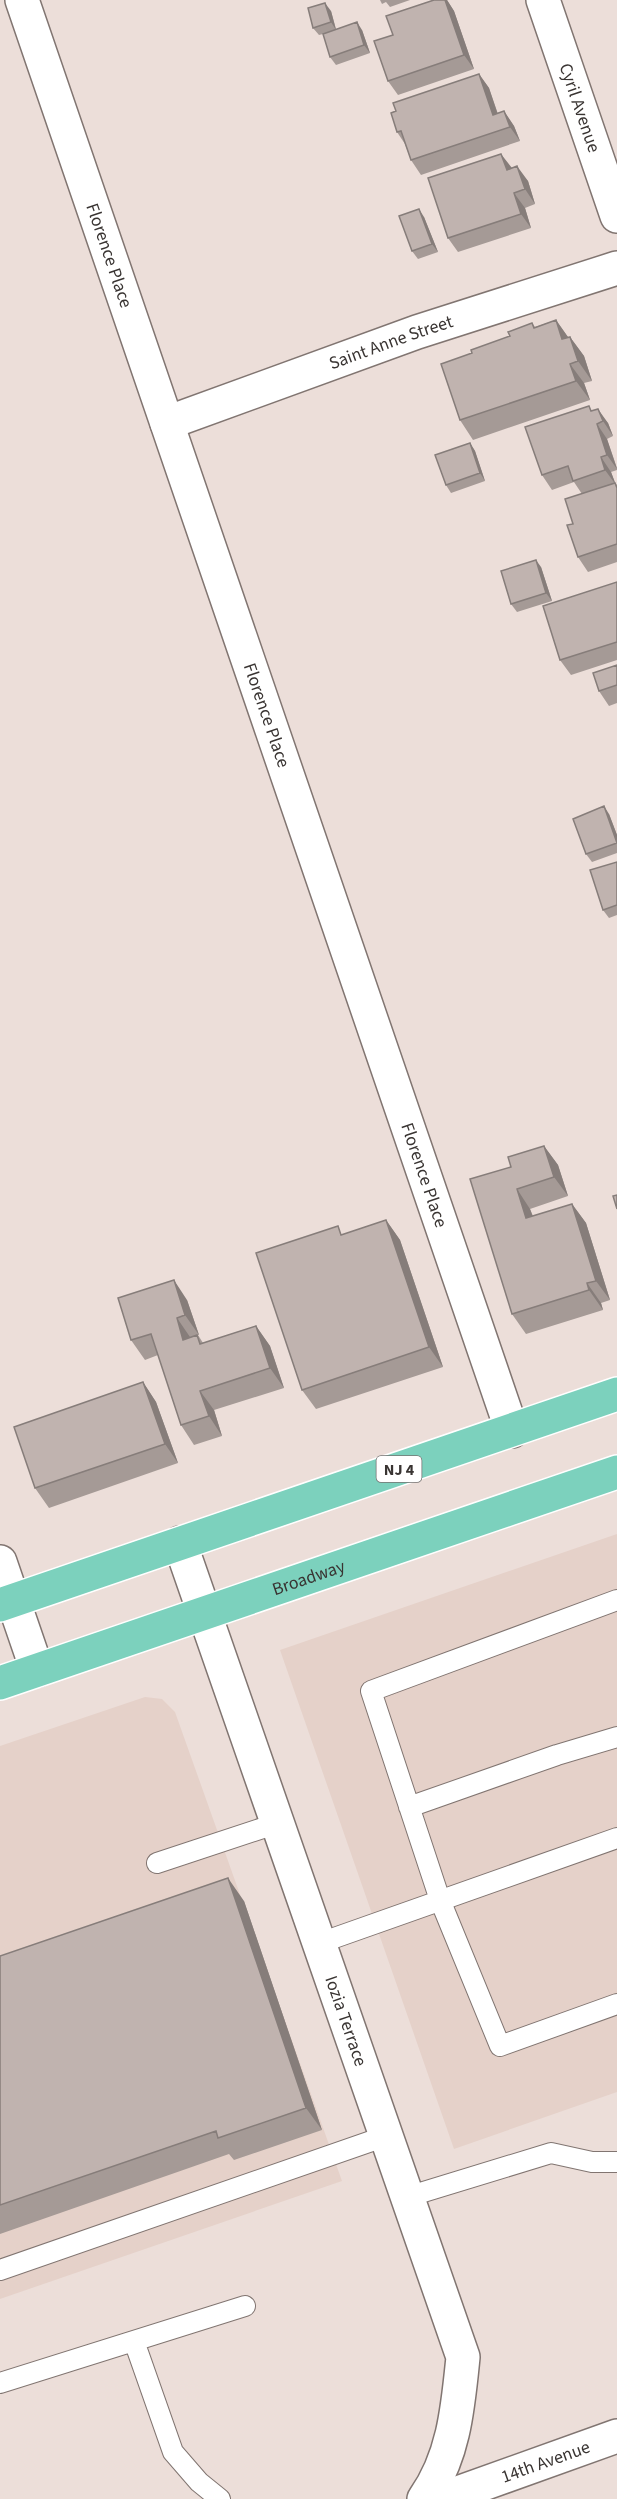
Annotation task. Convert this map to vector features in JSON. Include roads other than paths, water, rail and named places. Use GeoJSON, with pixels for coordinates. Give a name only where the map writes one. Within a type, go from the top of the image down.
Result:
{"type":"FeatureCollection","features":[{"type":"Feature","properties":{"kind":"main road","name":"NJ 4"},"geometry":{"type":"LineString","coordinates":[[7,1603],[617,1394]]}},
{"type":"Feature","properties":{"kind":"main road","name":"Broadway"},"geometry":{"type":"LineString","coordinates":[[0,1683],[617,1472]]}},
{"type":"Feature","properties":{"kind":"street","name":"Florence Place"},"geometry":{"type":"LineString","coordinates":[[22,0],[512,1431]]}},
{"type":"Feature","properties":{"kind":"street","name":"Cyril Avenue"},"geometry":{"type":"LineString","coordinates":[[543,0],[617,216]]}},
{"type":"Feature","properties":{"kind":"street","name":"Saint Anne Street"},"geometry":{"type":"LineString","coordinates":[[167,423],[417,332],[617,268]]}},
{"type":"Feature","properties":{"kind":"street","name":"Iozia Terrace"},"geometry":{"type":"LineString","coordinates":[[180,1544],[463,2357],[450,2449],[435,2484],[424,2499]]}},
{"type":"Feature","properties":{"kind":"street"},"geometry":{"type":"LineString","coordinates":[[0,1562],[7,1603],[37,1670]]}},
{"type":"Feature","properties":{"kind":"street","name":"14th Avenue"},"geometry":{"type":"LineString","coordinates":[[441,2499],[617,2436]]}},
{"type":"Feature","properties":{"kind":"lane"},"geometry":{"type":"LineString","coordinates":[[617,1600],[371,1691],[440,1900],[500,2046],[617,2004]]}},
{"type":"Feature","properties":{"kind":"lane"},"geometry":{"type":"LineString","coordinates":[[409,1807],[557,1755],[617,1737]]}},
{"type":"Feature","properties":{"kind":"lane"},"geometry":{"type":"LineString","coordinates":[[157,1863],[278,1823]]}},
{"type":"Feature","properties":{"kind":"lane"},"geometry":{"type":"LineString","coordinates":[[320,1943],[617,1838]]}},
{"type":"Feature","properties":{"kind":"lane"},"geometry":{"type":"LineString","coordinates":[[0,2271],[386,2136]]}},
{"type":"Feature","properties":{"kind":"lane"},"geometry":{"type":"LineString","coordinates":[[407,2197],[551,2153],[592,2162],[617,2162]]}},
{"type":"Feature","properties":{"kind":"lane"},"geometry":{"type":"LineString","coordinates":[[0,2383],[244,2306]]}},
{"type":"Feature","properties":{"kind":"lane"},"geometry":{"type":"LineString","coordinates":[[134,2341],[173,2452],[199,2482],[220,2499]]}}]}
